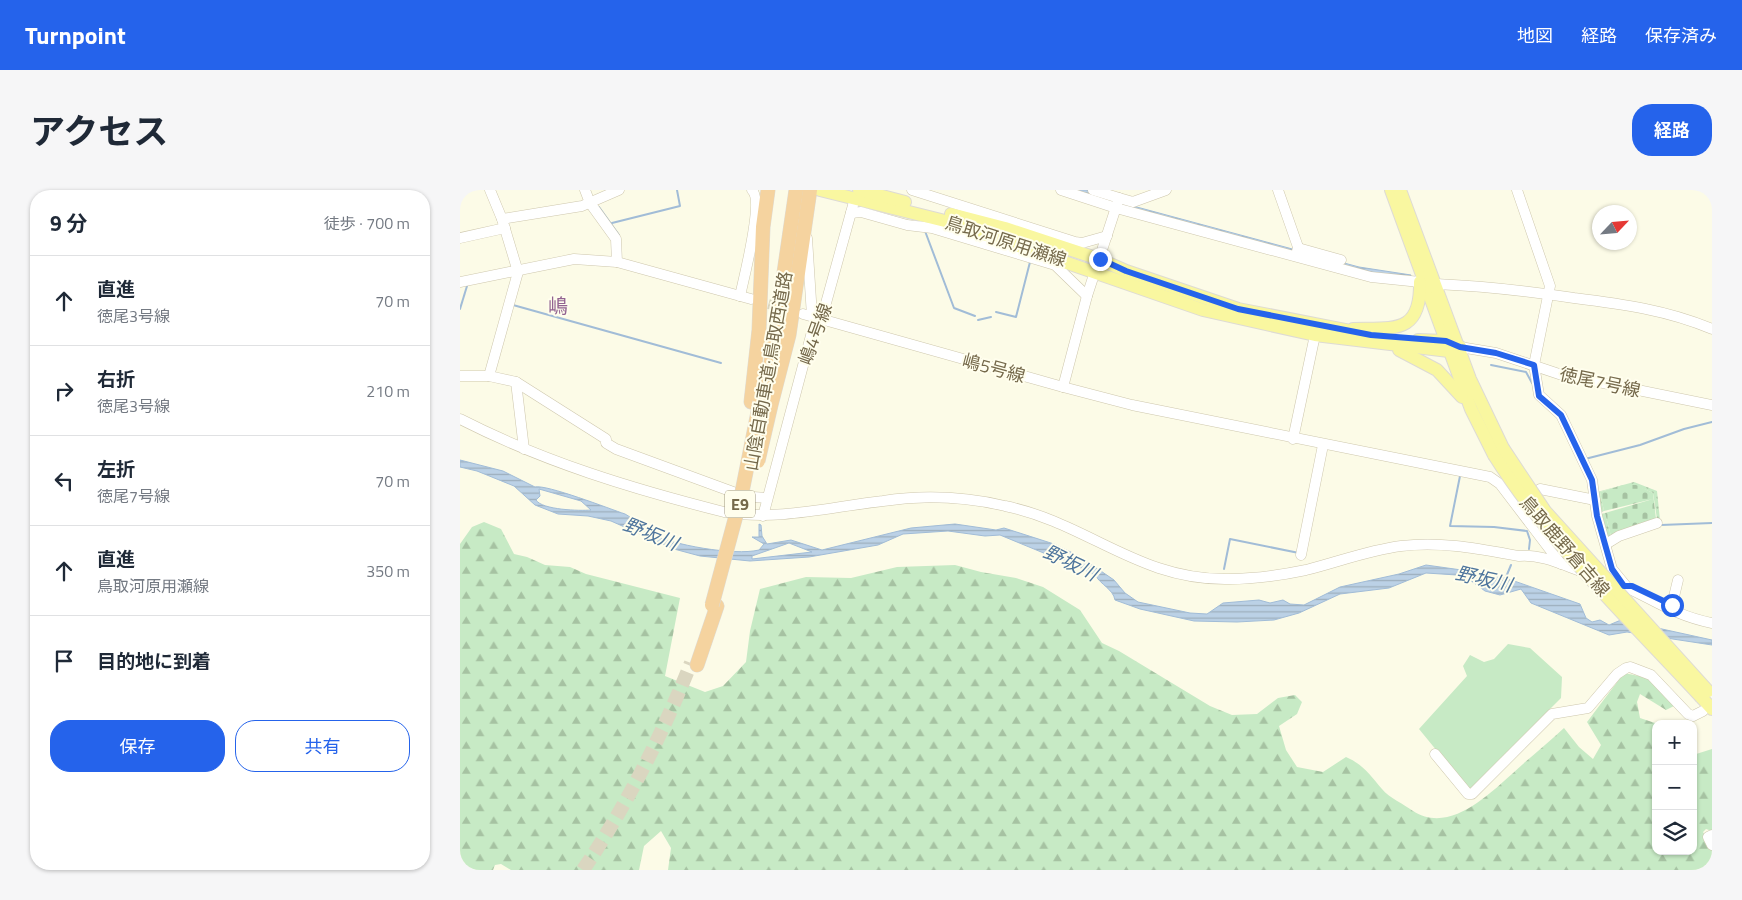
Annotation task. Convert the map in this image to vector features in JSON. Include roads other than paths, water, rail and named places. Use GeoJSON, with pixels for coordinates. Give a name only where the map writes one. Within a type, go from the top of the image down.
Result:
{"type":"FeatureCollection","features":[{"type":"Feature","properties":{"kind":"highway"},"geometry":{"type":"LineString","coordinates":[[727,562],[744,522],[762,403],[759,330],[763,227],[768,190]]}},
{"type":"Feature","properties":{"kind":"highway"},"geometry":{"type":"LineString","coordinates":[[792,190],[796,213]]}},
{"type":"Feature","properties":{"kind":"highway"},"geometry":{"type":"LineString","coordinates":[[694,664],[715,605],[727,562],[743,459],[788,335],[796,190]]}},
{"type":"Feature","properties":{"kind":"highway"},"geometry":{"type":"LineString","coordinates":[[796,213],[810,190]]}},
{"type":"Feature","properties":{"kind":"main road","name":"鳥取河原用瀬線"},"geometry":{"type":"LineString","coordinates":[[820,190],[857,194],[1004,228],[1203,310],[1315,336],[1386,344],[1451,347]]}},
{"type":"Feature","properties":{"kind":"main road","name":"鳥取鹿野倉吉線"},"geometry":{"type":"LineString","coordinates":[[1391,190],[1420,277],[1451,347],[1470,381],[1498,452]]}},
{"type":"Feature","properties":{"kind":"main road","name":"鳥取鹿野倉吉線"},"geometry":{"type":"LineString","coordinates":[[1400,190],[1436,284],[1451,347],[1471,409],[1498,452],[1524,500],[1551,535],[1707,694],[1708,710]]}},
{"type":"Feature","properties":{"kind":"main road","name":"鳥取河原用瀬線"},"geometry":{"type":"LineString","coordinates":[[1097,265],[1126,271],[1238,309],[1340,330],[1451,347]]}},
{"type":"Feature","properties":{"kind":"main road"},"geometry":{"type":"LineString","coordinates":[[1340,330],[1388,328],[1407,322],[1415,316],[1419,306],[1420,277]]}},
{"type":"Feature","properties":{"kind":"main road"},"geometry":{"type":"LineString","coordinates":[[1386,344],[1408,353],[1437,370],[1456,388],[1471,409]]}},
{"type":"Feature","properties":{"kind":"street"},"geometry":{"type":"LineString","coordinates":[[489,376],[518,272],[504,224],[490,190]]}},
{"type":"Feature","properties":{"kind":"street"},"geometry":{"type":"LineString","coordinates":[[585,190],[590,203],[616,239],[617,262]]}},
{"type":"Feature","properties":{"kind":"street"},"geometry":{"type":"LineString","coordinates":[[460,238],[504,224],[590,203],[619,190]]}},
{"type":"Feature","properties":{"kind":"street"},"geometry":{"type":"LineString","coordinates":[[740,296],[751,245],[757,198],[752,190]]}},
{"type":"Feature","properties":{"kind":"street"},"geometry":{"type":"LineString","coordinates":[[912,190],[1075,242],[1082,243],[1107,236]]}},
{"type":"Feature","properties":{"kind":"street"},"geometry":{"type":"LineString","coordinates":[[1061,190],[1118,203],[1297,252],[1371,277],[1420,277]]}},
{"type":"Feature","properties":{"kind":"street"},"geometry":{"type":"LineString","coordinates":[[1093,190],[1118,203],[1133,202],[1166,190]]}},
{"type":"Feature","properties":{"kind":"street"},"geometry":{"type":"LineString","coordinates":[[1278,190],[1297,252]]}},
{"type":"Feature","properties":{"kind":"street"},"geometry":{"type":"LineString","coordinates":[[1517,190],[1549,281],[1550,294],[1534,365],[1539,396],[1564,421],[1592,480],[1597,516],[1612,569],[1624,586]]}},
{"type":"Feature","properties":{"kind":"street","name":"嶋4号線"},"geometry":{"type":"LineString","coordinates":[[763,516],[811,316],[823,314],[857,194]]}},
{"type":"Feature","properties":{"kind":"street"},"geometry":{"type":"LineString","coordinates":[[1063,387],[1086,296],[1118,203]]}},
{"type":"Feature","properties":{"kind":"street"},"geometry":{"type":"LineString","coordinates":[[851,213],[860,212],[907,226],[932,228],[1055,266],[1086,296]]}},
{"type":"Feature","properties":{"kind":"street"},"geometry":{"type":"LineString","coordinates":[[796,213],[811,316]]}},
{"type":"Feature","properties":{"kind":"street"},"geometry":{"type":"LineString","coordinates":[[1297,252],[1341,260]]}},
{"type":"Feature","properties":{"kind":"street"},"geometry":{"type":"LineString","coordinates":[[460,282],[518,272],[574,259],[617,262],[751,299]]}},
{"type":"Feature","properties":{"kind":"street"},"geometry":{"type":"LineString","coordinates":[[1436,284],[1550,294],[1670,314],[1712,329]]}},
{"type":"Feature","properties":{"kind":"street","name":"嶋5号線"},"geometry":{"type":"LineString","coordinates":[[811,316],[1132,405],[1293,439],[1490,477],[1500,484],[1561,564]]}},
{"type":"Feature","properties":{"kind":"street"},"geometry":{"type":"LineString","coordinates":[[1293,439],[1315,336]]}},
{"type":"Feature","properties":{"kind":"street","name":"徳尾7号線"},"geometry":{"type":"LineString","coordinates":[[1451,347],[1496,353],[1558,374],[1712,405]]}},
{"type":"Feature","properties":{"kind":"street"},"geometry":{"type":"LineString","coordinates":[[460,376],[489,376],[516,382],[606,439],[606,443],[616,449],[733,492]]}},
{"type":"Feature","properties":{"kind":"street"},"geometry":{"type":"LineString","coordinates":[[516,382],[524,449]]}},
{"type":"Feature","properties":{"kind":"street"},"geometry":{"type":"LineString","coordinates":[[460,419],[524,449],[603,478],[667,498],[724,512],[763,516],[790,516],[911,498],[938,498],[988,503],[1048,518],[1129,558],[1166,572],[1229,580],[1304,570],[1369,552],[1401,546],[1455,544],[1519,556],[1528,555],[1561,564],[1624,586],[1680,615],[1712,623]]}},
{"type":"Feature","properties":{"kind":"street"},"geometry":{"type":"LineString","coordinates":[[1300,556],[1323,445]]}},
{"type":"Feature","properties":{"kind":"street"},"geometry":{"type":"LineString","coordinates":[[1516,506],[1540,489],[1595,500]]}},
{"type":"Feature","properties":{"kind":"street"},"geometry":{"type":"LineString","coordinates":[[753,496],[766,498]]}},
{"type":"Feature","properties":{"kind":"street"},"geometry":{"type":"LineString","coordinates":[[1606,544],[1619,536],[1657,523]]}},
{"type":"Feature","properties":{"kind":"street"},"geometry":{"type":"LineString","coordinates":[[1672,605],[1678,580]]}},
{"type":"Feature","properties":{"kind":"street"},"geometry":{"type":"LineString","coordinates":[[1624,586],[1632,586],[1688,612],[1712,617]]}},
{"type":"Feature","properties":{"kind":"street"},"geometry":{"type":"LineString","coordinates":[[1436,754],[1463,789],[1468,794],[1472,794],[1552,714],[1588,708],[1620,670],[1630,667],[1651,674],[1688,714],[1693,716],[1708,710]]}},
{"type":"Feature","properties":{"kind":"street"},"geometry":{"type":"LineString","coordinates":[[1712,835],[1708,836],[1712,844]]}},
{"type":"Feature","properties":{"kind":"water"},"geometry":{"type":"Polygon","coordinates":[[[1068,190],[1086,190],[1122,203],[1359,267],[1411,275],[1410,278],[1375,273],[1068,190]]]}},
{"type":"Feature","properties":{"kind":"water","name":"野坂川"},"geometry":{"type":"Polygon","coordinates":[[[460,460],[503,471],[535,487],[552,489],[625,514],[646,531],[659,537],[672,542],[703,548],[734,552],[759,550],[764,544],[752,537],[759,537],[759,524],[761,525],[762,536],[767,544],[791,540],[822,550],[911,528],[955,524],[996,530],[1004,528],[1054,544],[1079,556],[1114,580],[1125,593],[1138,602],[1190,613],[1207,614],[1223,603],[1259,600],[1270,603],[1283,600],[1290,604],[1304,605],[1340,587],[1399,574],[1426,565],[1497,575],[1580,604],[1586,618],[1592,622],[1600,620],[1609,625],[1621,620],[1712,640],[1712,645],[1627,632],[1609,635],[1531,603],[1521,589],[1500,595],[1485,591],[1470,580],[1457,575],[1426,573],[1389,588],[1340,594],[1299,613],[1274,620],[1237,622],[1194,621],[1140,609],[1115,600],[1112,593],[1095,575],[1071,563],[1000,535],[985,536],[948,531],[903,534],[878,545],[809,557],[750,561],[700,556],[674,549],[611,521],[588,516],[558,514],[535,505],[514,486],[477,471],[460,467],[460,460]],[[539,489],[540,496],[536,500],[546,506],[570,510],[591,510],[581,501],[539,489]],[[789,543],[752,556],[752,559],[812,552],[789,543]]]}},
{"type":"Feature","properties":{"kind":"waterway"},"geometry":{"type":"LineString","coordinates":[[612,223],[680,206],[677,190]]}},
{"type":"Feature","properties":{"kind":"waterway"},"geometry":{"type":"LineString","coordinates":[[599,207],[619,235]]}},
{"type":"Feature","properties":{"kind":"waterway"},"geometry":{"type":"LineString","coordinates":[[925,231],[954,308],[975,316]]}},
{"type":"Feature","properties":{"kind":"waterway"},"geometry":{"type":"LineString","coordinates":[[996,312],[1016,317],[1030,262]]}},
{"type":"Feature","properties":{"kind":"waterway"},"geometry":{"type":"LineString","coordinates":[[460,309],[467,286]]}},
{"type":"Feature","properties":{"kind":"waterway"},"geometry":{"type":"LineString","coordinates":[[513,305],[721,363]]}},
{"type":"Feature","properties":{"kind":"waterway"},"geometry":{"type":"LineString","coordinates":[[978,320],[991,317]]}},
{"type":"Feature","properties":{"kind":"waterway"},"geometry":{"type":"LineString","coordinates":[[1491,365],[1526,372],[1532,383]]}},
{"type":"Feature","properties":{"kind":"waterway"},"geometry":{"type":"LineString","coordinates":[[1585,459],[1640,445],[1684,429],[1712,422]]}},
{"type":"Feature","properties":{"kind":"waterway"},"geometry":{"type":"LineString","coordinates":[[1460,476],[1450,526],[1494,527],[1527,531],[1530,540],[1529,549]]}},
{"type":"Feature","properties":{"kind":"waterway"},"geometry":{"type":"LineString","coordinates":[[1661,525],[1712,523]]}},
{"type":"Feature","properties":{"kind":"waterway"},"geometry":{"type":"LineString","coordinates":[[1224,569],[1230,539],[1299,553]]}},
{"type":"Feature","properties":{"kind":"waterway","name":"野坂川"},"geometry":{"type":"LineString","coordinates":[[1506,577],[1511,565]]}},
{"type":"Feature","properties":{"kind":"tunnel"},"geometry":{"type":"LineString","coordinates":[[754,300],[786,309]]}},
{"type":"Feature","properties":{"kind":"tunnel"},"geometry":{"type":"LineString","coordinates":[[583,870],[643,769],[691,663]]}},
{"type":"Feature","properties":{"kind":"district","name":"嶋"},"geometry":{"type":"Point","coordinates":[558,305]}}]}
